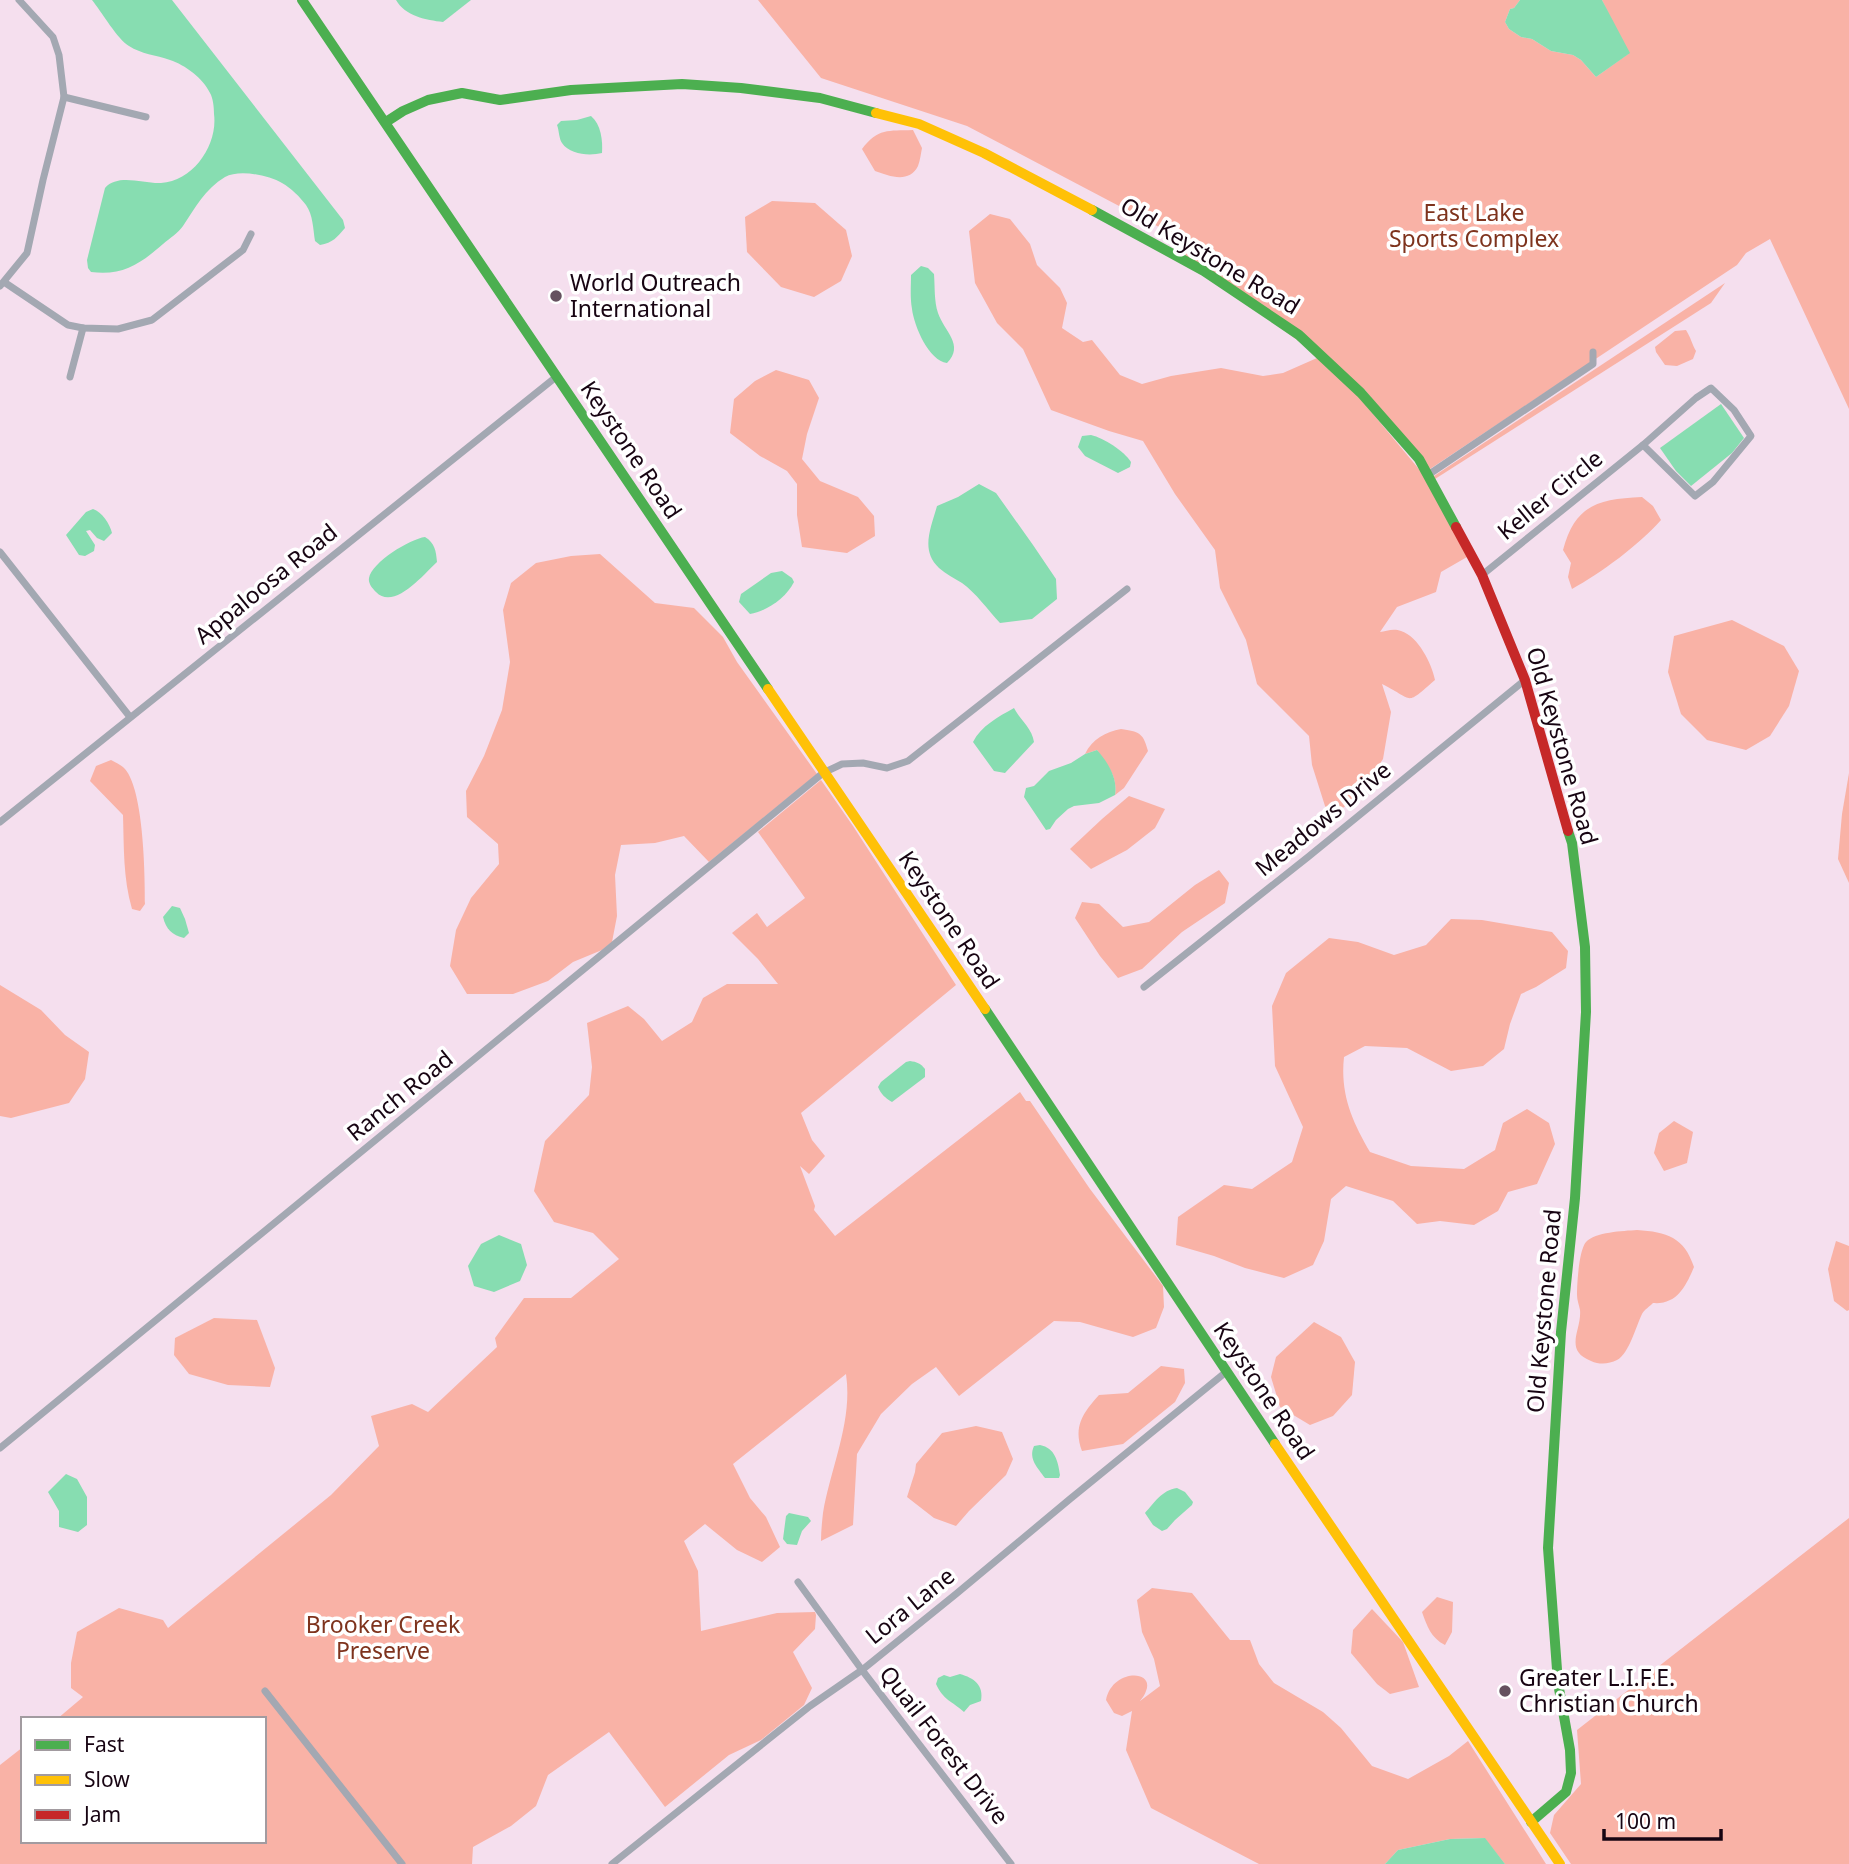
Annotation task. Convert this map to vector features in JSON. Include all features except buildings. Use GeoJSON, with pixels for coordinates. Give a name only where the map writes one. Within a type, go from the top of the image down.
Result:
{"type":"FeatureCollection","features":[{"type":"Feature","properties":{"kind":"street"},"geometry":{"type":"LineString","coordinates":[[19,0],[53,37],[59,55],[64,97],[27,253],[2,284],[68,325],[118,329],[152,320],[243,250],[251,234]]}},
{"type":"Feature","properties":{"kind":"street","name":"Keystone Road"},"geometry":{"type":"LineString","coordinates":[[302,0],[1560,1864]]}},
{"type":"Feature","properties":{"kind":"street","name":"Old Keystone Road"},"geometry":{"type":"LineString","coordinates":[[386,122],[428,100],[462,93],[500,100],[571,90],[681,84],[820,98],[919,124],[984,153],[1069,197],[1204,271],[1274,317],[1299,335],[1361,393],[1419,459],[1482,576],[1525,680],[1572,843],[1585,947],[1586,1012],[1575,1198],[1562,1332],[1548,1548],[1558,1683],[1570,1750],[1571,1773],[1566,1792],[1531,1822]]}},
{"type":"Feature","properties":{"kind":"street"},"geometry":{"type":"LineString","coordinates":[[64,97],[146,117]]}},
{"type":"Feature","properties":{"kind":"street"},"geometry":{"type":"LineString","coordinates":[[70,377],[83,328]]}},
{"type":"Feature","properties":{"kind":"street"},"geometry":{"type":"LineString","coordinates":[[1428,475],[1593,364],[1593,352]]}},
{"type":"Feature","properties":{"kind":"street","name":"Appaloosa Road"},"geometry":{"type":"LineString","coordinates":[[0,822],[556,377]]}},
{"type":"Feature","properties":{"kind":"street","name":"Keller Circle"},"geometry":{"type":"LineString","coordinates":[[1482,576],[1711,388],[1734,410],[1751,436],[1713,482],[1695,496],[1643,445]]}},
{"type":"Feature","properties":{"kind":"street"},"geometry":{"type":"LineString","coordinates":[[0,552],[130,717]]}},
{"type":"Feature","properties":{"kind":"street"},"geometry":{"type":"LineString","coordinates":[[823,773],[842,764],[863,763],[887,768],[908,761],[1127,589]]}},
{"type":"Feature","properties":{"kind":"street","name":"Meadows Drive"},"geometry":{"type":"LineString","coordinates":[[1144,987],[1525,680]]}},
{"type":"Feature","properties":{"kind":"street","name":"Ranch Road"},"geometry":{"type":"LineString","coordinates":[[0,1448],[823,773]]}},
{"type":"Feature","properties":{"kind":"street","name":"Lora Lane"},"geometry":{"type":"LineString","coordinates":[[612,1864],[810,1706],[862,1670],[957,1594],[1226,1372]]}},
{"type":"Feature","properties":{"kind":"street","name":"Quail Forest Drive"},"geometry":{"type":"LineString","coordinates":[[799,1582],[862,1670],[1011,1864]]}},
{"type":"Feature","properties":{"kind":"street"},"geometry":{"type":"LineString","coordinates":[[265,1692],[401,1864]]}},
{"type":"Feature","properties":{"kind":"green space","name":"East Lake Sports Complex"},"geometry":{"type":"Polygon","coordinates":[[[758,0],[1520,0],[1510,9],[1505,22],[1509,29],[1551,51],[1573,55],[1596,77],[1628,54],[1602,0],[1849,0],[1849,409],[1770,239],[1746,253],[1737,265],[1430,469],[1365,390],[1179,253],[1166,224],[1159,227],[967,126],[821,78],[758,0]]]}},
{"type":"Feature","properties":{"kind":"green space"},"geometry":{"type":"Polygon","coordinates":[[[913,130],[922,148],[919,164],[914,172],[898,177],[875,171],[862,149],[868,142],[884,132],[913,130]]]}},
{"type":"Feature","properties":{"kind":"green space"},"geometry":{"type":"Polygon","coordinates":[[[772,201],[815,203],[846,230],[852,256],[841,281],[814,297],[781,287],[747,252],[745,217],[772,201]]]}},
{"type":"Feature","properties":{"kind":"green space"},"geometry":{"type":"Polygon","coordinates":[[[990,214],[1010,219],[1030,244],[1037,265],[1060,288],[1067,303],[1062,328],[1083,342],[1092,340],[1120,375],[1142,384],[1221,368],[1263,376],[1283,373],[1317,358],[1358,396],[1423,474],[1467,557],[1441,572],[1436,592],[1397,607],[1380,632],[1398,630],[1413,639],[1431,666],[1435,680],[1409,698],[1382,684],[1391,712],[1383,759],[1367,783],[1348,804],[1332,816],[1325,806],[1312,765],[1309,736],[1257,684],[1246,640],[1220,588],[1215,550],[1175,494],[1143,441],[1051,410],[1023,349],[997,323],[975,283],[969,231],[990,214]]]}},
{"type":"Feature","properties":{"kind":"green space"},"geometry":{"type":"Polygon","coordinates":[[[1725,283],[1711,303],[1435,479],[1434,476],[1725,283]]]}},
{"type":"Feature","properties":{"kind":"green space"},"geometry":{"type":"Polygon","coordinates":[[[1686,330],[1696,351],[1693,359],[1677,366],[1665,365],[1655,347],[1675,331],[1686,330]]]}},
{"type":"Feature","properties":{"kind":"green space"},"geometry":{"type":"Polygon","coordinates":[[[776,370],[809,380],[819,398],[802,459],[820,481],[858,497],[874,516],[875,536],[847,553],[802,547],[797,515],[797,484],[787,471],[760,456],[730,433],[734,399],[755,381],[776,370]]]}},
{"type":"Feature","properties":{"kind":"green space"},"geometry":{"type":"Polygon","coordinates":[[[1642,497],[1653,506],[1661,520],[1619,558],[1572,589],[1568,577],[1571,563],[1563,550],[1574,523],[1590,507],[1613,500],[1642,497]]]}},
{"type":"Feature","properties":{"kind":"green space"},"geometry":{"type":"Polygon","coordinates":[[[600,554],[655,603],[694,608],[723,637],[737,662],[817,774],[709,862],[684,836],[655,843],[621,845],[615,875],[617,916],[612,942],[602,950],[573,962],[548,981],[513,994],[467,994],[450,966],[456,930],[471,898],[499,864],[498,844],[467,817],[466,791],[484,756],[502,710],[510,662],[503,610],[511,583],[536,563],[600,554]]]}},
{"type":"Feature","properties":{"kind":"green space"},"geometry":{"type":"Polygon","coordinates":[[[1732,620],[1784,646],[1799,671],[1789,706],[1770,736],[1746,750],[1707,740],[1681,714],[1668,672],[1674,636],[1732,620]]]}},
{"type":"Feature","properties":{"kind":"green space"},"geometry":{"type":"Polygon","coordinates":[[[1121,729],[1139,734],[1148,751],[1124,788],[1115,795],[1113,777],[1097,750],[1085,754],[1091,744],[1100,737],[1121,729]]]}},
{"type":"Feature","properties":{"kind":"green space"},"geometry":{"type":"Polygon","coordinates":[[[111,760],[125,769],[131,780],[140,814],[145,904],[140,911],[132,909],[127,886],[123,815],[90,781],[96,766],[111,760]]]}},
{"type":"Feature","properties":{"kind":"green space"},"geometry":{"type":"Polygon","coordinates":[[[1849,773],[1849,883],[1838,859],[1849,773]]]}},
{"type":"Feature","properties":{"kind":"green space","name":"Brooker Creek Preserve"},"geometry":{"type":"Polygon","coordinates":[[[821,780],[956,985],[801,1113],[812,1140],[825,1156],[809,1174],[800,1166],[815,1206],[814,1210],[835,1236],[1020,1092],[1026,1101],[1030,1101],[1090,1189],[1163,1286],[1164,1307],[1156,1328],[1133,1337],[1080,1322],[1054,1321],[959,1396],[936,1367],[912,1384],[881,1414],[857,1454],[853,1525],[821,1541],[823,1513],[844,1427],[846,1374],[733,1464],[750,1498],[766,1517],[780,1547],[762,1562],[737,1550],[705,1524],[684,1541],[698,1571],[701,1631],[777,1613],[815,1612],[815,1629],[793,1652],[812,1688],[804,1705],[761,1740],[729,1755],[665,1807],[609,1732],[548,1775],[536,1806],[511,1826],[473,1847],[472,1864],[0,1864],[0,1765],[21,1749],[21,1843],[266,1843],[266,1717],[59,1717],[83,1697],[71,1688],[71,1663],[77,1632],[119,1608],[163,1620],[168,1628],[331,1495],[379,1446],[371,1416],[412,1404],[428,1412],[497,1347],[495,1338],[524,1298],[571,1298],[619,1259],[593,1233],[554,1222],[534,1191],[545,1141],[589,1095],[592,1067],[587,1023],[628,1006],[644,1019],[662,1041],[692,1022],[703,998],[727,984],[778,984],[732,933],[757,913],[767,927],[805,898],[758,832],[821,780]]]}},
{"type":"Feature","properties":{"kind":"green space"},"geometry":{"type":"Polygon","coordinates":[[[1129,796],[1165,809],[1155,828],[1127,850],[1091,869],[1070,849],[1129,796]]]}},
{"type":"Feature","properties":{"kind":"green space"},"geometry":{"type":"Polygon","coordinates":[[[1219,870],[1229,883],[1225,903],[1182,932],[1142,969],[1118,978],[1075,918],[1082,902],[1099,904],[1123,927],[1149,922],[1195,885],[1219,870]]]}},
{"type":"Feature","properties":{"kind":"green space"},"geometry":{"type":"Polygon","coordinates":[[[1451,919],[1482,920],[1552,932],[1568,951],[1566,968],[1521,994],[1504,1049],[1483,1066],[1451,1071],[1407,1048],[1365,1046],[1344,1057],[1344,1083],[1349,1107],[1370,1152],[1411,1166],[1464,1169],[1495,1150],[1503,1123],[1527,1109],[1549,1123],[1555,1144],[1537,1184],[1508,1192],[1498,1211],[1474,1225],[1440,1221],[1417,1224],[1393,1201],[1346,1186],[1331,1199],[1324,1241],[1313,1265],[1284,1278],[1176,1245],[1178,1217],[1224,1185],[1252,1189],[1292,1162],[1303,1127],[1275,1066],[1272,1006],[1286,973],[1329,938],[1358,942],[1394,955],[1426,945],[1451,919]]]}},
{"type":"Feature","properties":{"kind":"green space"},"geometry":{"type":"Polygon","coordinates":[[[0,985],[41,1010],[65,1035],[89,1052],[85,1079],[69,1103],[11,1118],[0,1116],[0,985]]]}},
{"type":"Feature","properties":{"kind":"green space"},"geometry":{"type":"Polygon","coordinates":[[[1674,1121],[1693,1132],[1687,1163],[1664,1171],[1654,1153],[1659,1133],[1674,1121]]]}},
{"type":"Feature","properties":{"kind":"green space"},"geometry":{"type":"Polygon","coordinates":[[[1637,1230],[1657,1232],[1673,1238],[1685,1249],[1694,1267],[1680,1293],[1668,1301],[1653,1303],[1643,1313],[1629,1346],[1621,1357],[1608,1363],[1594,1362],[1583,1356],[1576,1345],[1580,1317],[1577,1290],[1582,1252],[1586,1242],[1596,1236],[1637,1230]]]}},
{"type":"Feature","properties":{"kind":"green space"},"geometry":{"type":"Polygon","coordinates":[[[1836,1241],[1849,1246],[1847,1311],[1834,1301],[1828,1269],[1836,1241]]]}},
{"type":"Feature","properties":{"kind":"green space"},"geometry":{"type":"Polygon","coordinates":[[[214,1318],[257,1320],[275,1368],[270,1387],[228,1385],[189,1374],[174,1355],[175,1338],[214,1318]]]}},
{"type":"Feature","properties":{"kind":"green space"},"geometry":{"type":"Polygon","coordinates":[[[1314,1322],[1341,1337],[1355,1362],[1352,1395],[1333,1416],[1310,1425],[1280,1407],[1271,1377],[1276,1357],[1314,1322]]]}},
{"type":"Feature","properties":{"kind":"green space"},"geometry":{"type":"Polygon","coordinates":[[[1161,1366],[1184,1369],[1185,1383],[1175,1402],[1123,1444],[1082,1451],[1079,1442],[1081,1420],[1099,1395],[1128,1393],[1161,1366]]]}},
{"type":"Feature","properties":{"kind":"green space"},"geometry":{"type":"Polygon","coordinates":[[[976,1426],[1002,1432],[1013,1459],[1006,1475],[956,1526],[934,1518],[907,1497],[916,1464],[942,1433],[976,1426]]]}},
{"type":"Feature","properties":{"kind":"green space"},"geometry":{"type":"Polygon","coordinates":[[[1849,1518],[1849,1864],[1571,1864],[1550,1833],[1554,1815],[1581,1784],[1577,1730],[1849,1518]]]}},
{"type":"Feature","properties":{"kind":"green space"},"geometry":{"type":"Polygon","coordinates":[[[1152,1588],[1192,1593],[1230,1640],[1250,1640],[1259,1664],[1274,1683],[1323,1712],[1341,1728],[1372,1766],[1408,1779],[1449,1756],[1468,1741],[1546,1864],[1505,1864],[1484,1838],[1450,1839],[1398,1850],[1385,1864],[1259,1864],[1151,1808],[1126,1750],[1132,1711],[1122,1716],[1114,1713],[1106,1700],[1116,1682],[1124,1678],[1139,1676],[1144,1679],[1147,1684],[1146,1692],[1140,1701],[1160,1686],[1154,1659],[1142,1632],[1137,1600],[1152,1588]]]}},
{"type":"Feature","properties":{"kind":"green space"},"geometry":{"type":"Polygon","coordinates":[[[1437,1597],[1453,1602],[1452,1632],[1445,1645],[1433,1635],[1422,1612],[1437,1597]]]}},
{"type":"Feature","properties":{"kind":"green space"},"geometry":{"type":"Polygon","coordinates":[[[1372,1609],[1403,1642],[1419,1687],[1390,1694],[1377,1684],[1351,1653],[1353,1630],[1372,1609]]]}},
{"type":"Feature","properties":{"kind":"shaded area"},"geometry":{"type":"Polygon","coordinates":[[[92,0],[172,0],[343,220],[345,228],[340,234],[332,241],[320,245],[315,241],[308,209],[292,190],[269,178],[238,173],[225,177],[212,187],[181,229],[147,257],[122,270],[91,272],[87,260],[105,188],[117,181],[161,183],[184,176],[208,148],[214,125],[212,97],[198,77],[176,62],[129,46],[115,32],[92,0]]]}},
{"type":"Feature","properties":{"kind":"shaded area"},"geometry":{"type":"Polygon","coordinates":[[[396,0],[471,0],[443,22],[410,13],[396,0]]]}},
{"type":"Feature","properties":{"kind":"shaded area"},"geometry":{"type":"Polygon","coordinates":[[[1520,0],[1602,0],[1630,53],[1596,77],[1573,55],[1551,51],[1509,29],[1505,22],[1510,9],[1520,0]]]}},
{"type":"Feature","properties":{"kind":"shaded area"},"geometry":{"type":"Polygon","coordinates":[[[591,116],[601,133],[602,153],[580,154],[570,150],[561,141],[557,125],[561,121],[591,116]]]}},
{"type":"Feature","properties":{"kind":"shaded area"},"geometry":{"type":"Polygon","coordinates":[[[921,266],[934,274],[938,313],[954,344],[952,356],[947,363],[940,361],[929,350],[913,316],[911,275],[921,266]]]}},
{"type":"Feature","properties":{"kind":"shaded area"},"geometry":{"type":"Polygon","coordinates":[[[1721,404],[1744,438],[1732,453],[1691,486],[1676,471],[1660,448],[1721,404]]]}},
{"type":"Feature","properties":{"kind":"shaded area"},"geometry":{"type":"Polygon","coordinates":[[[1091,435],[1119,449],[1131,462],[1130,467],[1118,473],[1085,456],[1078,447],[1082,436],[1091,435]]]}},
{"type":"Feature","properties":{"kind":"shaded area"},"geometry":{"type":"Polygon","coordinates":[[[979,484],[996,493],[1056,579],[1057,599],[1032,619],[1000,623],[967,587],[939,568],[930,554],[930,531],[937,506],[979,484]]]}},
{"type":"Feature","properties":{"kind":"shaded area"},"geometry":{"type":"Polygon","coordinates":[[[93,509],[105,519],[112,533],[104,541],[90,530],[86,531],[95,545],[94,551],[85,556],[79,555],[66,535],[86,512],[93,509]]]}},
{"type":"Feature","properties":{"kind":"shaded area"},"geometry":{"type":"Polygon","coordinates":[[[425,537],[434,548],[437,562],[400,594],[383,597],[376,592],[369,580],[377,565],[401,547],[425,537]]]}},
{"type":"Feature","properties":{"kind":"shaded area"},"geometry":{"type":"Polygon","coordinates":[[[782,571],[792,578],[794,582],[791,588],[775,603],[750,614],[739,602],[741,594],[771,573],[782,571]]]}},
{"type":"Feature","properties":{"kind":"shaded area"},"geometry":{"type":"Polygon","coordinates":[[[1014,708],[1031,732],[1034,742],[1005,773],[994,771],[973,742],[985,727],[1014,708]]]}},
{"type":"Feature","properties":{"kind":"shaded area"},"geometry":{"type":"Polygon","coordinates":[[[1097,750],[1111,771],[1115,795],[1099,803],[1068,809],[1046,830],[1024,797],[1026,788],[1034,786],[1049,771],[1097,750]]]}},
{"type":"Feature","properties":{"kind":"shaded area"},"geometry":{"type":"Polygon","coordinates":[[[172,906],[180,908],[185,919],[189,933],[184,938],[170,931],[164,921],[163,917],[172,906]]]}},
{"type":"Feature","properties":{"kind":"shaded area"},"geometry":{"type":"Polygon","coordinates":[[[910,1061],[925,1069],[925,1077],[892,1102],[878,1087],[910,1061]]]}},
{"type":"Feature","properties":{"kind":"shaded area"},"geometry":{"type":"Polygon","coordinates":[[[499,1235],[521,1244],[527,1265],[520,1281],[494,1292],[474,1286],[468,1266],[481,1244],[499,1235]]]}},
{"type":"Feature","properties":{"kind":"shaded area"},"geometry":{"type":"Polygon","coordinates":[[[1040,1445],[1055,1456],[1059,1478],[1045,1478],[1035,1463],[1032,1451],[1034,1446],[1040,1445]]]}},
{"type":"Feature","properties":{"kind":"shaded area"},"geometry":{"type":"Polygon","coordinates":[[[66,1474],[77,1479],[87,1497],[87,1525],[78,1532],[59,1527],[59,1511],[48,1492],[66,1474]]]}},
{"type":"Feature","properties":{"kind":"shaded area"},"geometry":{"type":"Polygon","coordinates":[[[1177,1488],[1185,1492],[1193,1502],[1192,1505],[1162,1531],[1153,1525],[1145,1513],[1163,1494],[1177,1488]]]}},
{"type":"Feature","properties":{"kind":"shaded area"},"geometry":{"type":"Polygon","coordinates":[[[789,1513],[808,1517],[811,1521],[802,1531],[797,1545],[787,1544],[783,1539],[786,1516],[789,1513]]]}},
{"type":"Feature","properties":{"kind":"shaded area"},"geometry":{"type":"Polygon","coordinates":[[[960,1674],[977,1683],[982,1695],[981,1701],[970,1705],[964,1712],[945,1697],[936,1684],[938,1678],[944,1675],[950,1677],[960,1674]]]}},
{"type":"Feature","properties":{"kind":"shaded area"},"geometry":{"type":"Polygon","coordinates":[[[1485,1838],[1505,1864],[1385,1864],[1398,1850],[1450,1839],[1485,1838]]]}},
{"type":"Feature","properties":{"kind":"traffic: fast"},"geometry":{"type":"LineString","coordinates":[[302,0],[768,689]]}},
{"type":"Feature","properties":{"kind":"traffic: fast"},"geometry":{"type":"LineString","coordinates":[[386,122],[428,100],[462,93],[500,100],[571,90],[682,84],[820,98],[876,113]]}},
{"type":"Feature","properties":{"kind":"traffic: fast"},"geometry":{"type":"LineString","coordinates":[[1092,210],[1204,271],[1299,335],[1361,393],[1419,459],[1456,527]]}},
{"type":"Feature","properties":{"kind":"traffic: fast"},"geometry":{"type":"LineString","coordinates":[[1531,1822],[1566,1792],[1571,1773],[1570,1750],[1558,1683],[1548,1548],[1561,1332],[1575,1198],[1586,1012],[1585,947],[1572,843],[1568,831]]}},
{"type":"Feature","properties":{"kind":"traffic: fast"},"geometry":{"type":"LineString","coordinates":[[985,1009],[1275,1444]]}},
{"type":"Feature","properties":{"kind":"traffic: slow"},"geometry":{"type":"LineString","coordinates":[[876,113],[919,124],[984,153],[1092,210]]}},
{"type":"Feature","properties":{"kind":"traffic: slow"},"geometry":{"type":"LineString","coordinates":[[768,689],[985,1009]]}},
{"type":"Feature","properties":{"kind":"traffic: slow"},"geometry":{"type":"LineString","coordinates":[[1275,1444],[1560,1864]]}},
{"type":"Feature","properties":{"kind":"traffic: jam"},"geometry":{"type":"LineString","coordinates":[[1456,527],[1482,575],[1525,680],[1568,831]]}},
{"type":"Feature","properties":{"kind":"place","name":"World Outreach International"},"geometry":{"type":"Point","coordinates":[556,296]}},
{"type":"Feature","properties":{"kind":"place","name":"Greater L.I.F.E. Christian Church"},"geometry":{"type":"Point","coordinates":[1505,1691]}}]}
